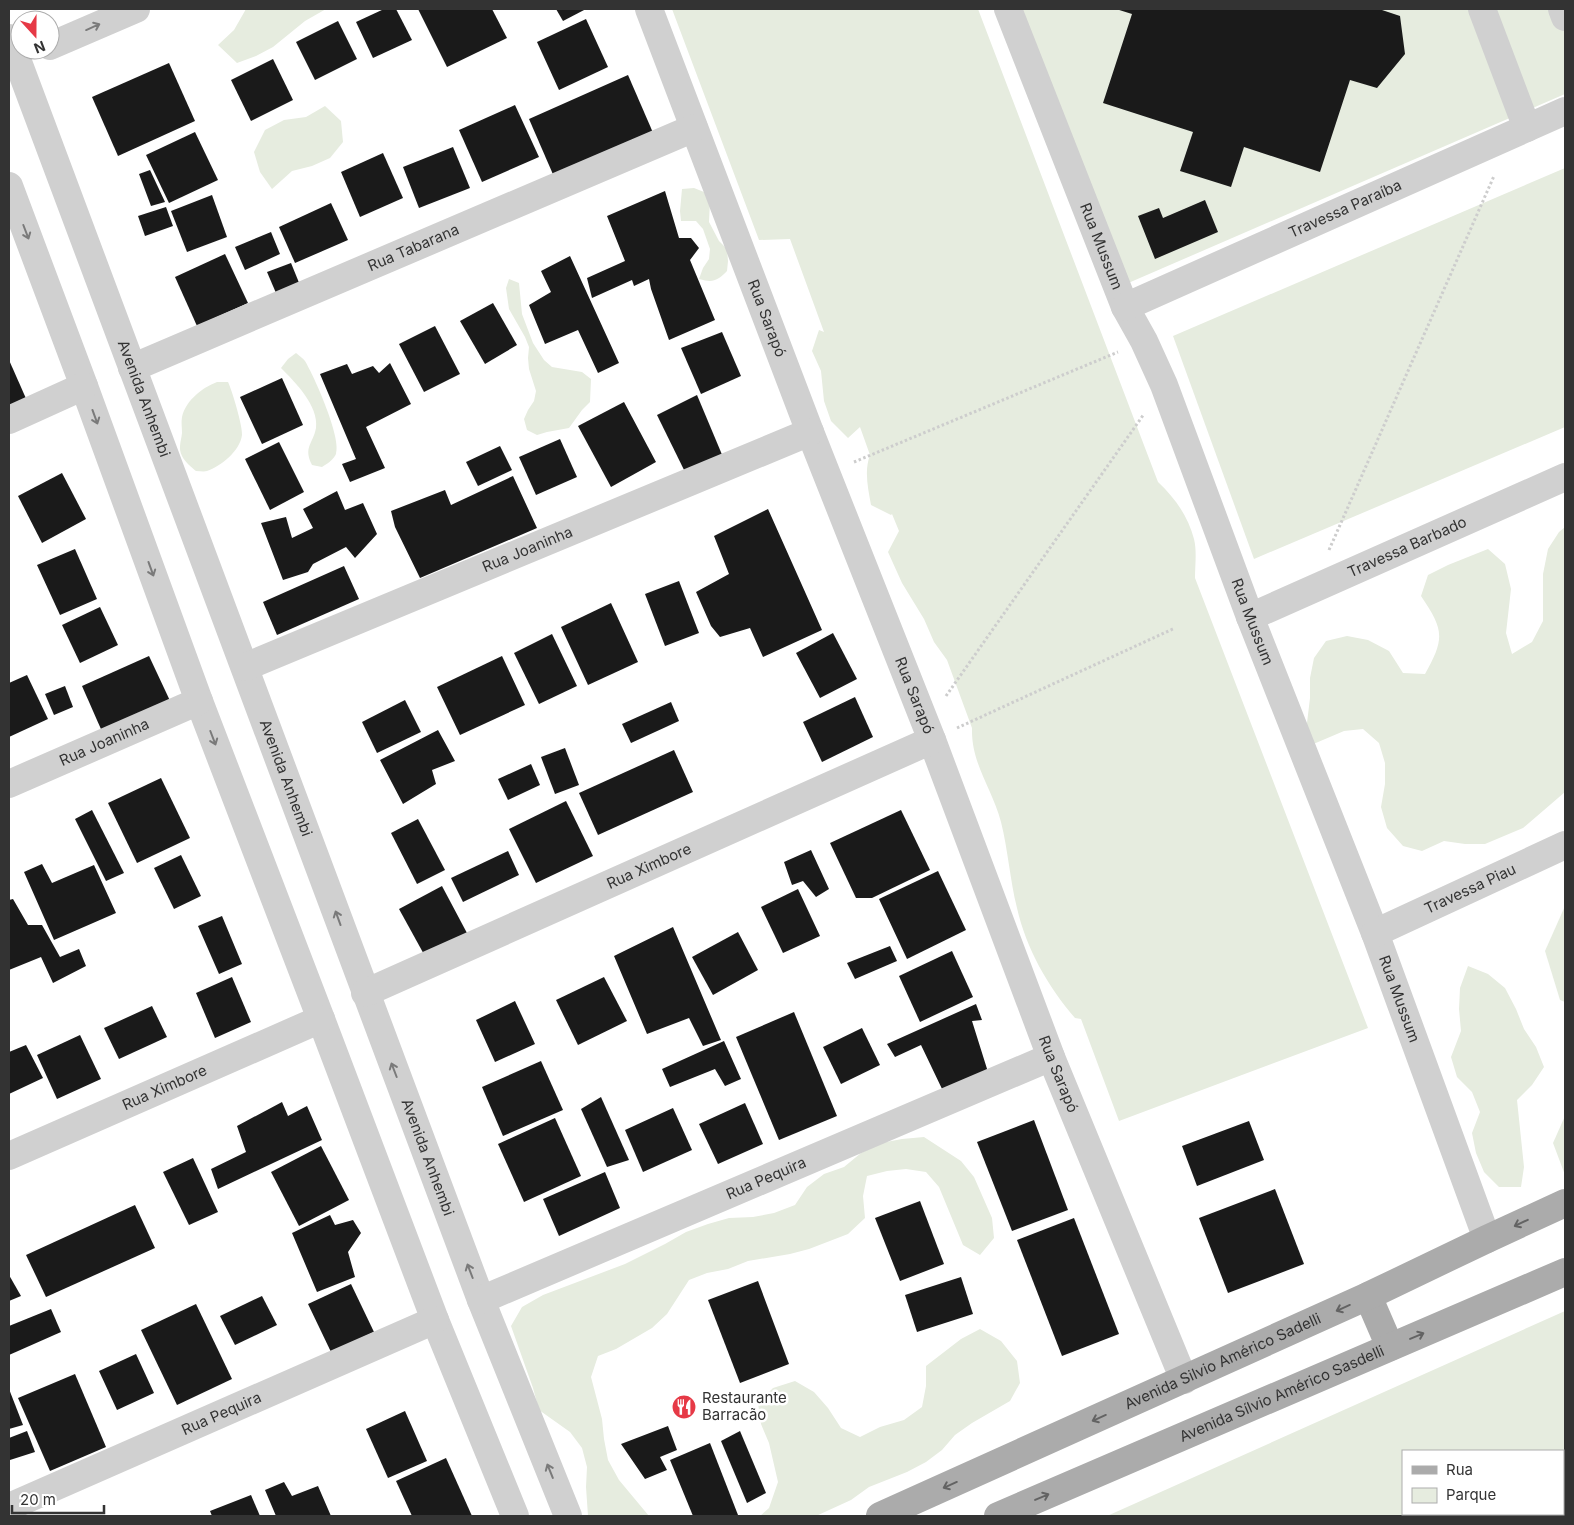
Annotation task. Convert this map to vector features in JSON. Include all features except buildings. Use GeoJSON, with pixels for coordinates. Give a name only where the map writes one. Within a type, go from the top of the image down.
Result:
{"type":"FeatureCollection","features":[{"type":"Feature","properties":{"kind":"main road","name":"Avenida Silvio Américo Sadelli"},"geometry":{"type":"LineString","coordinates":[[880,1516],[1368,1296],[1565,1203]]}},
{"type":"Feature","properties":{"kind":"main road","name":"Avenida Sílvio Américo Sasdelli"},"geometry":{"type":"LineString","coordinates":[[998,1516],[1565,1272]]}},
{"type":"Feature","properties":{"kind":"main road"},"geometry":{"type":"LineString","coordinates":[[1368,1296],[1390,1347]]}},
{"type":"Feature","properties":{"kind":"street"},"geometry":{"type":"LineString","coordinates":[[60,42],[136,9]]}},
{"type":"Feature","properties":{"kind":"street","name":"Rua Sarapó"},"geometry":{"type":"LineString","coordinates":[[650,9],[810,432],[929,732],[1051,1057],[1184,1380]]}},
{"type":"Feature","properties":{"kind":"street","name":"Rua Mussum"},"geometry":{"type":"LineString","coordinates":[[1008,9],[1125,307],[1144,341],[1164,385],[1250,617],[1375,933],[1487,1239]]}},
{"type":"Feature","properties":{"kind":"street"},"geometry":{"type":"LineString","coordinates":[[1482,9],[1519,131]]}},
{"type":"Feature","properties":{"kind":"street"},"geometry":{"type":"LineString","coordinates":[[1562,9],[1565,17]]}},
{"type":"Feature","properties":{"kind":"street","name":"Avenida Anhembi"},"geometry":{"type":"LineString","coordinates":[[22,60],[132,368],[365,992],[481,1300],[568,1516]]}},
{"type":"Feature","properties":{"kind":"street","name":"Travessa Paraíba"},"geometry":{"type":"LineString","coordinates":[[1125,307],[1565,111]]}},
{"type":"Feature","properties":{"kind":"street","name":"Rua Tabarana"},"geometry":{"type":"LineString","coordinates":[[132,368],[694,128]]}},
{"type":"Feature","properties":{"kind":"street"},"geometry":{"type":"LineString","coordinates":[[9,186],[199,701],[435,1320],[515,1516]]}},
{"type":"Feature","properties":{"kind":"street"},"geometry":{"type":"LineString","coordinates":[[9,420],[84,386]]}},
{"type":"Feature","properties":{"kind":"street","name":"Rua Joaninha"},"geometry":{"type":"LineString","coordinates":[[245,667],[810,432]]}},
{"type":"Feature","properties":{"kind":"street","name":"Travessa Barbado"},"geometry":{"type":"LineString","coordinates":[[1250,617],[1565,477]]}},
{"type":"Feature","properties":{"kind":"street","name":"Rua Joaninha"},"geometry":{"type":"LineString","coordinates":[[9,784],[199,701]]}},
{"type":"Feature","properties":{"kind":"street","name":"Rua Ximbore"},"geometry":{"type":"LineString","coordinates":[[365,992],[929,732]]}},
{"type":"Feature","properties":{"kind":"street","name":"Travessa Piau"},"geometry":{"type":"LineString","coordinates":[[1375,933],[1565,845]]}},
{"type":"Feature","properties":{"kind":"street","name":"Rua Ximbore"},"geometry":{"type":"LineString","coordinates":[[9,1156],[321,1019]]}},
{"type":"Feature","properties":{"kind":"street","name":"Rua Pequira"},"geometry":{"type":"LineString","coordinates":[[481,1300],[1051,1057]]}},
{"type":"Feature","properties":{"kind":"street","name":"Rua Pequira"},"geometry":{"type":"LineString","coordinates":[[9,1507],[435,1320]]}},
{"type":"Feature","properties":{"kind":"path"},"geometry":{"type":"LineString","coordinates":[[1312,588],[1519,131]]}},
{"type":"Feature","properties":{"kind":"path"},"geometry":{"type":"LineString","coordinates":[[827,474],[1144,341]]}},
{"type":"Feature","properties":{"kind":"path"},"geometry":{"type":"LineString","coordinates":[[929,732],[1164,385]]}},
{"type":"Feature","properties":{"kind":"path"},"geometry":{"type":"LineString","coordinates":[[929,732],[1175,628]]}},
{"type":"Feature","properties":{"kind":"green space"},"geometry":{"type":"Polygon","coordinates":[[[246,9],[326,9],[305,21],[273,47],[237,63],[218,45],[234,30],[246,9]]]}},
{"type":"Feature","properties":{"kind":"green space"},"geometry":{"type":"Polygon","coordinates":[[[672,9],[978,9],[1158,482],[1170,494],[1188,523],[1194,539],[1195,578],[1368,1028],[1119,1121],[1081,1019],[1075,1018],[1047,980],[1026,938],[1015,897],[1001,822],[978,765],[972,728],[947,660],[934,642],[924,619],[902,583],[888,552],[899,531],[892,514],[871,505],[867,473],[870,455],[860,427],[848,438],[831,421],[824,401],[821,371],[812,351],[819,330],[824,332],[790,239],[759,240],[672,9]]]}},
{"type":"Feature","properties":{"kind":"green space"},"geometry":{"type":"Polygon","coordinates":[[[1021,9],[1565,9],[1565,94],[1126,284],[1021,9]]]}},
{"type":"Feature","properties":{"kind":"green space"},"geometry":{"type":"Polygon","coordinates":[[[325,106],[341,121],[343,142],[330,158],[312,166],[292,171],[272,189],[260,172],[254,152],[265,130],[284,120],[306,117],[325,106]]]}},
{"type":"Feature","properties":{"kind":"green space"},"geometry":{"type":"Polygon","coordinates":[[[1565,168],[1565,427],[1254,559],[1173,336],[1565,168]]]}},
{"type":"Feature","properties":{"kind":"green space"},"geometry":{"type":"Polygon","coordinates":[[[694,188],[704,192],[710,201],[709,222],[719,241],[727,249],[727,271],[714,280],[699,279],[709,259],[710,249],[703,229],[696,221],[681,221],[682,189],[694,188]]]}},
{"type":"Feature","properties":{"kind":"green space"},"geometry":{"type":"Polygon","coordinates":[[[509,279],[519,283],[522,314],[533,343],[544,360],[552,367],[582,372],[591,379],[590,402],[569,428],[537,435],[527,430],[524,419],[534,401],[536,391],[529,369],[529,347],[509,309],[506,288],[509,279]]]}},
{"type":"Feature","properties":{"kind":"green space"},"geometry":{"type":"Polygon","coordinates":[[[296,353],[305,361],[326,407],[335,435],[336,454],[332,460],[322,467],[312,465],[308,454],[316,428],[314,411],[305,395],[281,368],[296,353]]]}},
{"type":"Feature","properties":{"kind":"green space"},"geometry":{"type":"Polygon","coordinates":[[[217,382],[228,382],[237,408],[242,435],[238,447],[224,462],[207,471],[196,471],[186,462],[181,453],[182,417],[187,405],[195,395],[217,382]]]}},
{"type":"Feature","properties":{"kind":"green space"},"geometry":{"type":"Polygon","coordinates":[[[1565,527],[1565,792],[1523,828],[1485,844],[1444,841],[1422,851],[1403,846],[1387,828],[1381,807],[1385,784],[1385,763],[1379,743],[1363,729],[1344,731],[1304,748],[1310,698],[1310,678],[1314,658],[1326,641],[1347,636],[1368,640],[1389,651],[1403,673],[1425,674],[1432,662],[1439,642],[1438,626],[1421,596],[1428,575],[1488,549],[1505,564],[1511,589],[1506,633],[1512,654],[1532,642],[1543,621],[1543,574],[1548,549],[1559,532],[1565,527]]]}},
{"type":"Feature","properties":{"kind":"green space"},"geometry":{"type":"Polygon","coordinates":[[[1565,906],[1565,1002],[1560,1000],[1545,951],[1565,906]]]}},
{"type":"Feature","properties":{"kind":"green space"},"geometry":{"type":"Polygon","coordinates":[[[1468,966],[1488,974],[1505,988],[1524,1029],[1536,1047],[1544,1067],[1532,1085],[1517,1100],[1524,1167],[1521,1187],[1499,1187],[1484,1172],[1476,1153],[1472,1133],[1480,1112],[1472,1092],[1457,1077],[1451,1057],[1461,1031],[1460,988],[1468,966]]]}},
{"type":"Feature","properties":{"kind":"green space"},"geometry":{"type":"Polygon","coordinates":[[[1565,1116],[1565,1175],[1553,1143],[1565,1116]]]}},
{"type":"Feature","properties":{"kind":"green space"},"geometry":{"type":"Polygon","coordinates":[[[924,1137],[961,1161],[974,1177],[992,1218],[994,1238],[980,1255],[963,1245],[939,1187],[926,1172],[906,1169],[867,1176],[863,1196],[865,1218],[848,1234],[809,1249],[748,1261],[689,1280],[667,1314],[652,1328],[616,1349],[598,1356],[591,1377],[602,1419],[608,1460],[619,1480],[649,1516],[588,1516],[587,1467],[582,1448],[570,1432],[539,1410],[511,1326],[522,1307],[543,1295],[625,1264],[686,1232],[729,1218],[753,1217],[774,1213],[795,1205],[807,1187],[824,1174],[844,1167],[861,1153],[881,1143],[924,1137]]]}},
{"type":"Feature","properties":{"kind":"green space"},"geometry":{"type":"Polygon","coordinates":[[[1565,1311],[1565,1516],[1107,1516],[1565,1311]]]}},
{"type":"Feature","properties":{"kind":"green space"},"geometry":{"type":"Polygon","coordinates":[[[980,1329],[1001,1341],[1017,1361],[1020,1383],[1010,1401],[955,1435],[942,1450],[926,1462],[907,1472],[869,1487],[851,1500],[816,1516],[760,1516],[769,1508],[778,1482],[769,1443],[761,1424],[758,1403],[773,1388],[795,1381],[814,1392],[828,1408],[841,1428],[860,1437],[880,1427],[904,1420],[922,1407],[926,1386],[926,1366],[961,1339],[980,1329]]]}},
{"type":"Feature","properties":{"kind":"place","name":"Restaurante Barracão"},"geometry":{"type":"Point","coordinates":[684,1407]}}]}
